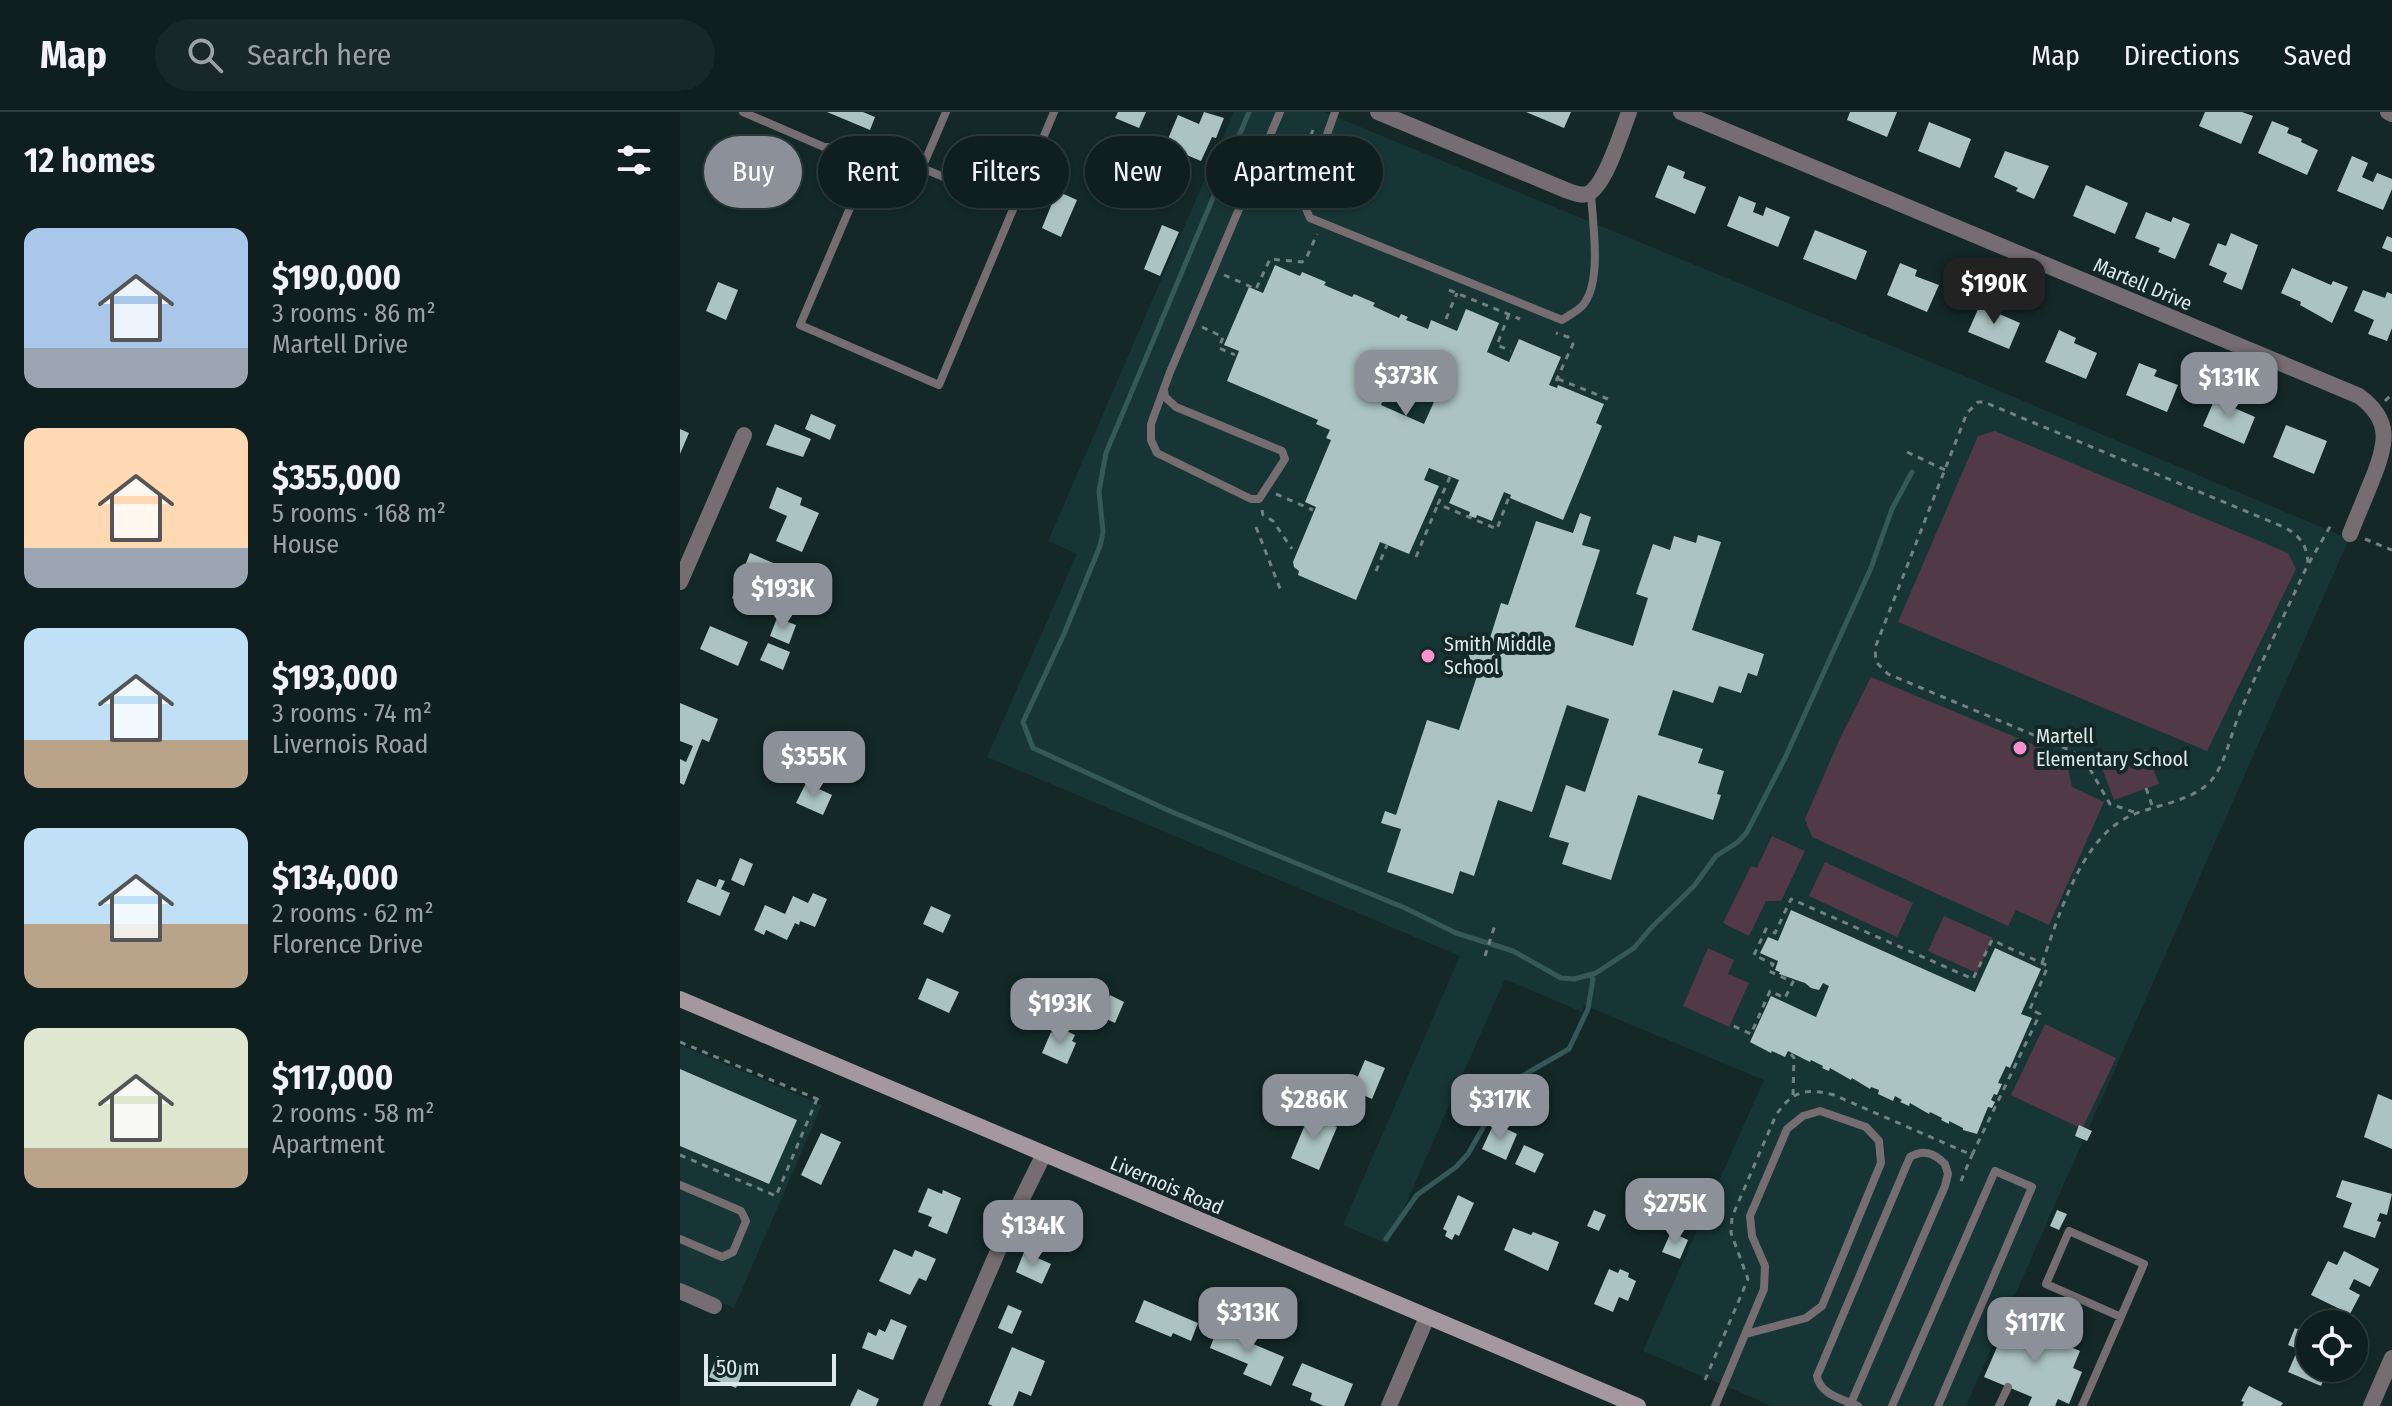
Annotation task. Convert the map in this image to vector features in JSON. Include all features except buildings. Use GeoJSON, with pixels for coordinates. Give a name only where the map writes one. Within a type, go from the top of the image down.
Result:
{"type":"FeatureCollection","features":[{"type":"Feature","properties":{"kind":"main road","name":"Livernois Road"},"geometry":{"type":"LineString","coordinates":[[680,999],[1638,1406]]}},
{"type":"Feature","properties":{"kind":"street"},"geometry":{"type":"LineString","coordinates":[[1378,112],[1583,195],[1591,192],[1605,172],[1629,112]]}},
{"type":"Feature","properties":{"kind":"street","name":"Martell Drive"},"geometry":{"type":"LineString","coordinates":[[1681,112],[2359,396],[2377,409],[2383,420],[2386,443],[2356,536]]}},
{"type":"Feature","properties":{"kind":"street"},"geometry":{"type":"LineString","coordinates":[[680,582],[744,435]]}},
{"type":"Feature","properties":{"kind":"street"},"geometry":{"type":"LineString","coordinates":[[931,1406],[1000,1245],[1044,1154]]}},
{"type":"Feature","properties":{"kind":"street"},"geometry":{"type":"LineString","coordinates":[[680,1291],[714,1306]]}},
{"type":"Feature","properties":{"kind":"street"},"geometry":{"type":"LineString","coordinates":[[1389,1406],[1427,1317]]}},
{"type":"Feature","properties":{"kind":"street"},"geometry":{"type":"LineString","coordinates":[[2371,1406],[2392,1358]]}},
{"type":"Feature","properties":{"kind":"lane"},"geometry":{"type":"LineString","coordinates":[[743,112],[818,144]]}},
{"type":"Feature","properties":{"kind":"lane"},"geometry":{"type":"LineString","coordinates":[[927,156],[946,112]]}},
{"type":"Feature","properties":{"kind":"lane"},"geometry":{"type":"LineString","coordinates":[[1044,136],[1054,112]]}},
{"type":"Feature","properties":{"kind":"lane"},"geometry":{"type":"LineString","coordinates":[[1164,390],[1165,397],[1176,407],[1282,451],[1285,459],[1259,499],[1251,499],[1157,453],[1151,440],[1151,424],[1164,390],[1191,323],[1280,112]]}},
{"type":"Feature","properties":{"kind":"lane"},"geometry":{"type":"LineString","coordinates":[[1335,112],[1303,202],[1310,218],[1562,320],[1583,304],[1589,293],[1596,244],[1591,192]]}},
{"type":"Feature","properties":{"kind":"lane"},"geometry":{"type":"LineString","coordinates":[[850,208],[800,325],[939,385],[1013,208]]}},
{"type":"Feature","properties":{"kind":"lane"},"geometry":{"type":"LineString","coordinates":[[1715,1406],[1764,1289],[1765,1266],[1752,1236],[1750,1216],[1787,1129],[1803,1116],[1820,1111],[1866,1127],[1879,1141],[1881,1163],[1822,1306],[1806,1318],[1746,1334]]}},
{"type":"Feature","properties":{"kind":"lane"},"geometry":{"type":"LineString","coordinates":[[1920,1152],[1929,1153],[1945,1164],[1948,1174],[1945,1186],[1853,1405],[1825,1392],[1817,1376],[1910,1157],[1920,1152]]}},
{"type":"Feature","properties":{"kind":"lane"},"geometry":{"type":"LineString","coordinates":[[1892,1406],[1995,1171],[2032,1187],[1938,1406]]}},
{"type":"Feature","properties":{"kind":"lane"},"geometry":{"type":"LineString","coordinates":[[680,1185],[741,1211],[746,1221],[733,1252],[722,1257],[680,1239]]}},
{"type":"Feature","properties":{"kind":"lane"},"geometry":{"type":"LineString","coordinates":[[2082,1406],[2121,1317],[2144,1264],[2069,1231],[2046,1284],[2121,1317]]}},
{"type":"Feature","properties":{"kind":"lane"},"geometry":{"type":"LineString","coordinates":[[1999,1406],[2008,1387]]}},
{"type":"Feature","properties":{"kind":"path"},"geometry":{"type":"LineString","coordinates":[[1213,271],[1256,289],[1270,259],[1302,262],[1317,234]]}},
{"type":"Feature","properties":{"kind":"path"},"geometry":{"type":"LineString","coordinates":[[1446,319],[1457,293]]}},
{"type":"Feature","properties":{"kind":"path"},"geometry":{"type":"LineString","coordinates":[[1509,314],[1495,344],[1511,351]]}},
{"type":"Feature","properties":{"kind":"path"},"geometry":{"type":"LineString","coordinates":[[1191,323],[1223,337],[1219,348],[1235,355]]}},
{"type":"Feature","properties":{"kind":"path"},"geometry":{"type":"LineString","coordinates":[[1568,337],[1572,347],[1557,380],[1608,399]]}},
{"type":"Feature","properties":{"kind":"path"},"geometry":{"type":"LineString","coordinates":[[2137,813],[2110,804],[2087,764],[2072,751],[1888,674],[1876,662],[1875,648],[1967,413],[1973,405],[1984,402],[2286,528],[2304,544],[2308,564]]}},
{"type":"Feature","properties":{"kind":"path"},"geometry":{"type":"LineString","coordinates":[[1907,452],[1945,470]]}},
{"type":"Feature","properties":{"kind":"path"},"geometry":{"type":"LineString","coordinates":[[1416,557],[1450,477]]}},
{"type":"Feature","properties":{"kind":"path"},"geometry":{"type":"LineString","coordinates":[[1438,504],[1497,529],[1510,494]]}},
{"type":"Feature","properties":{"kind":"path"},"geometry":{"type":"LineString","coordinates":[[1284,498],[1313,510]]}},
{"type":"Feature","properties":{"kind":"path"},"geometry":{"type":"LineString","coordinates":[[1273,521],[1292,549]]}},
{"type":"Feature","properties":{"kind":"path"},"geometry":{"type":"LineString","coordinates":[[2042,963],[2091,849],[2114,825],[2137,813],[2192,794],[2214,778],[2308,564],[2331,525]]}},
{"type":"Feature","properties":{"kind":"path"},"geometry":{"type":"LineString","coordinates":[[1256,527],[1281,591]]}},
{"type":"Feature","properties":{"kind":"path"},"geometry":{"type":"LineString","coordinates":[[2356,536],[2392,550]]}},
{"type":"Feature","properties":{"kind":"path"},"geometry":{"type":"LineString","coordinates":[[1376,571],[1387,545]]}},
{"type":"Feature","properties":{"kind":"path"},"geometry":{"type":"LineString","coordinates":[[2146,788],[2153,808]]}},
{"type":"Feature","properties":{"kind":"path"},"geometry":{"type":"LineString","coordinates":[[1705,1380],[1748,1279],[1731,1233],[1732,1217],[1776,1115],[1786,1100],[1812,1090],[1834,1095],[1972,1155],[2040,1014],[2030,1009],[2048,966],[1992,940],[1973,979],[1791,899],[1775,933],[1766,929],[1754,955],[1773,964],[1769,971],[1793,982],[1785,998],[1770,991],[1751,1034],[1731,1025]]}},
{"type":"Feature","properties":{"kind":"path"},"geometry":{"type":"LineString","coordinates":[[1485,956],[1495,925]]}},
{"type":"Feature","properties":{"kind":"path"},"geometry":{"type":"LineString","coordinates":[[680,1042],[819,1100],[776,1196],[680,1155]]}},
{"type":"Feature","properties":{"kind":"path"},"geometry":{"type":"LineString","coordinates":[[1791,1054],[1794,1058],[1793,1096]]}},
{"type":"Feature","properties":{"kind":"shaded area"},"geometry":{"type":"Polygon","coordinates":[[[1234,112],[1324,112],[1382,136],[1224,136],[1234,112]]]}},
{"type":"Feature","properties":{"kind":"shaded area"},"geometry":{"type":"Polygon","coordinates":[[[1383,136],[1950,370],[2349,539],[1966,1406],[1772,1406],[1643,1351],[1764,1080],[1584,1005],[1582,1012],[1505,979],[1388,1244],[1343,1225],[1460,956],[987,757],[1077,554],[1048,541],[1206,177],[1206,208],[1383,208],[1383,136]]]}},
{"type":"Feature","properties":{"kind":"shaded area"},"geometry":{"type":"Polygon","coordinates":[[[1995,431],[2288,553],[2296,569],[2207,751],[1898,622],[1978,436],[1995,431]]]}},
{"type":"Feature","properties":{"kind":"shaded area"},"geometry":{"type":"Polygon","coordinates":[[[1871,677],[2061,756],[2068,768],[2072,787],[2104,802],[2049,925],[2016,910],[2008,926],[1812,837],[1805,819],[1871,677]]]}},
{"type":"Feature","properties":{"kind":"shaded area"},"geometry":{"type":"Polygon","coordinates":[[[2146,749],[2159,784],[2114,800],[2101,765],[2146,749]]]}},
{"type":"Feature","properties":{"kind":"shaded area"},"geometry":{"type":"Polygon","coordinates":[[[1772,836],[1805,851],[1781,901],[1766,901],[1749,936],[1723,923],[1751,866],[1757,868],[1772,836]]]}},
{"type":"Feature","properties":{"kind":"shaded area"},"geometry":{"type":"Polygon","coordinates":[[[1825,862],[1913,903],[1897,937],[1809,896],[1825,862]]]}},
{"type":"Feature","properties":{"kind":"shaded area"},"geometry":{"type":"Polygon","coordinates":[[[1944,916],[1993,938],[1977,973],[1928,951],[1944,916]]]}},
{"type":"Feature","properties":{"kind":"shaded area"},"geometry":{"type":"Polygon","coordinates":[[[1708,948],[1734,960],[1728,974],[1749,983],[1729,1027],[1683,1006],[1708,948]]]}},
{"type":"Feature","properties":{"kind":"shaded area"},"geometry":{"type":"Polygon","coordinates":[[[2045,1024],[2116,1058],[2083,1127],[2011,1095],[2045,1024]]]}},
{"type":"Feature","properties":{"kind":"shaded area"},"geometry":{"type":"Polygon","coordinates":[[[680,1045],[822,1105],[734,1308],[680,1285],[680,1045]]]}},
{"type":"Feature","properties":{"kind":"waterway"},"geometry":{"type":"LineString","coordinates":[[1249,112],[1106,453],[1099,491],[1103,532],[1100,546],[1023,722],[1033,748],[1172,812],[1405,908],[1456,933],[1513,951],[1561,978],[1574,979],[1596,973],[1634,948],[1694,886],[1716,856],[1747,832],[1785,758],[1871,568],[1892,509],[1912,472]]}},
{"type":"Feature","properties":{"kind":"waterway"},"geometry":{"type":"LineString","coordinates":[[1386,1239],[1417,1195],[1456,1167],[1468,1154],[1517,1079],[1569,1049],[1588,1009],[1593,979],[1590,975]]}},
{"type":"Feature","properties":{"kind":"place","name":"Smith Middle School"},"geometry":{"type":"Point","coordinates":[1428,656]}},
{"type":"Feature","properties":{"kind":"place","name":"Martell Elementary School"},"geometry":{"type":"Point","coordinates":[2020,748]}}]}
